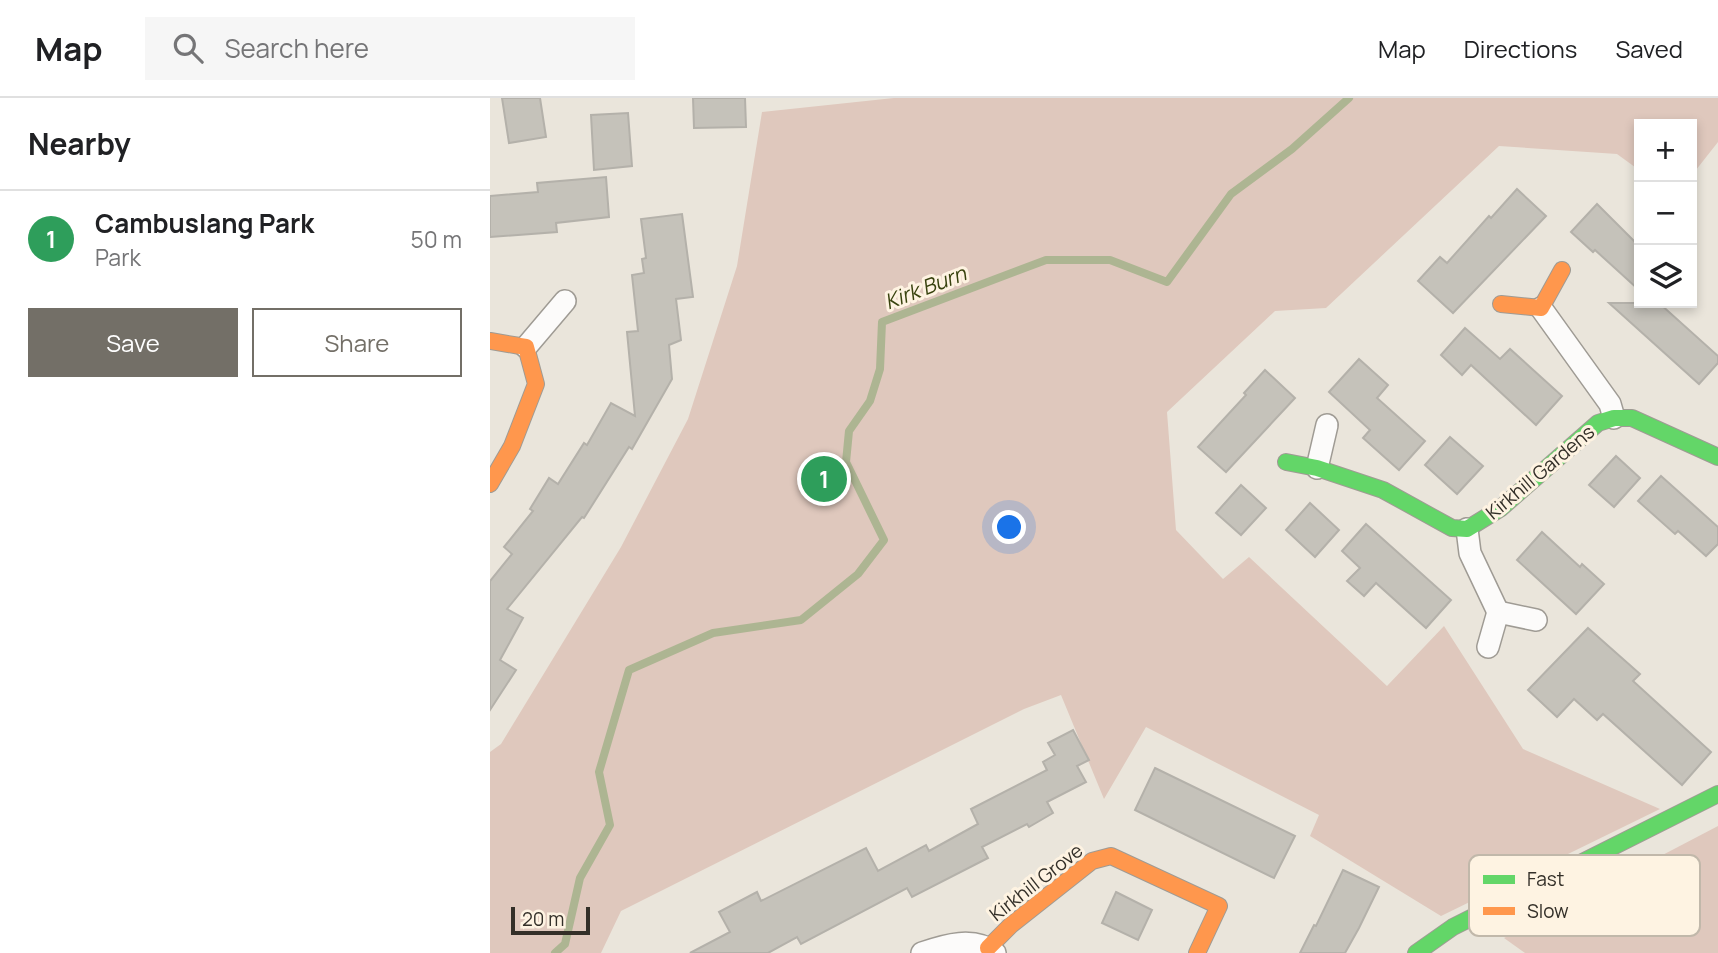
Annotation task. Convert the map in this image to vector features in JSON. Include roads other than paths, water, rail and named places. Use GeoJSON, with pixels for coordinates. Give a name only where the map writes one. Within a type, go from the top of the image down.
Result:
{"type":"FeatureCollection","features":[{"type":"Feature","properties":{"kind":"street"},"geometry":{"type":"LineString","coordinates":[[1501,304],[1541,308],[1562,270]]}},
{"type":"Feature","properties":{"kind":"street"},"geometry":{"type":"LineString","coordinates":[[526,347],[565,301]]}},
{"type":"Feature","properties":{"kind":"street","name":"Kirkhill Gardens"},"geometry":{"type":"LineString","coordinates":[[1541,308],[1610,404],[1614,418]]}},
{"type":"Feature","properties":{"kind":"street"},"geometry":{"type":"LineString","coordinates":[[490,341],[526,347]]}},
{"type":"Feature","properties":{"kind":"street"},"geometry":{"type":"LineString","coordinates":[[490,484],[512,446],[537,384],[526,347]]}},
{"type":"Feature","properties":{"kind":"street","name":"Kirkhill Gardens"},"geometry":{"type":"LineString","coordinates":[[1286,462],[1317,468],[1383,490],[1452,528],[1467,528],[1475,526],[1501,508],[1598,423],[1614,418],[1632,418],[1718,457]]}},
{"type":"Feature","properties":{"kind":"street"},"geometry":{"type":"LineString","coordinates":[[1317,468],[1327,425]]}},
{"type":"Feature","properties":{"kind":"street","name":"Kirkhill Gardens"},"geometry":{"type":"LineString","coordinates":[[1467,528],[1470,553],[1498,612]]}},
{"type":"Feature","properties":{"kind":"street"},"geometry":{"type":"LineString","coordinates":[[1488,647],[1498,612],[1536,620]]}},
{"type":"Feature","properties":{"kind":"street"},"geometry":{"type":"LineString","coordinates":[[1596,855],[1718,794]]}},
{"type":"Feature","properties":{"kind":"street","name":"Kirkhill Grove"},"geometry":{"type":"LineString","coordinates":[[991,950],[1011,925],[1092,861],[1111,856],[1219,906],[1197,953]]}},
{"type":"Feature","properties":{"kind":"street"},"geometry":{"type":"LineString","coordinates":[[1416,953],[1469,919]]}},
{"type":"Feature","properties":{"kind":"street"},"geometry":{"type":"LineString","coordinates":[[922,953],[945,944],[967,943],[991,950]]}},
{"type":"Feature","properties":{"kind":"waterway","name":"Kirk Burn"},"geometry":{"type":"LineString","coordinates":[[555,953],[565,944],[580,878],[610,825],[599,772],[629,670],[713,633],[801,620],[858,574],[884,540],[846,462],[849,431],[870,401],[880,369],[882,322],[1046,260],[1110,260],[1167,282],[1231,194],[1292,149],[1349,98]]}},
{"type":"Feature","properties":{"kind":"place","name":"Cambuslang Park"},"geometry":{"type":"Point","coordinates":[824,479]}}]}
